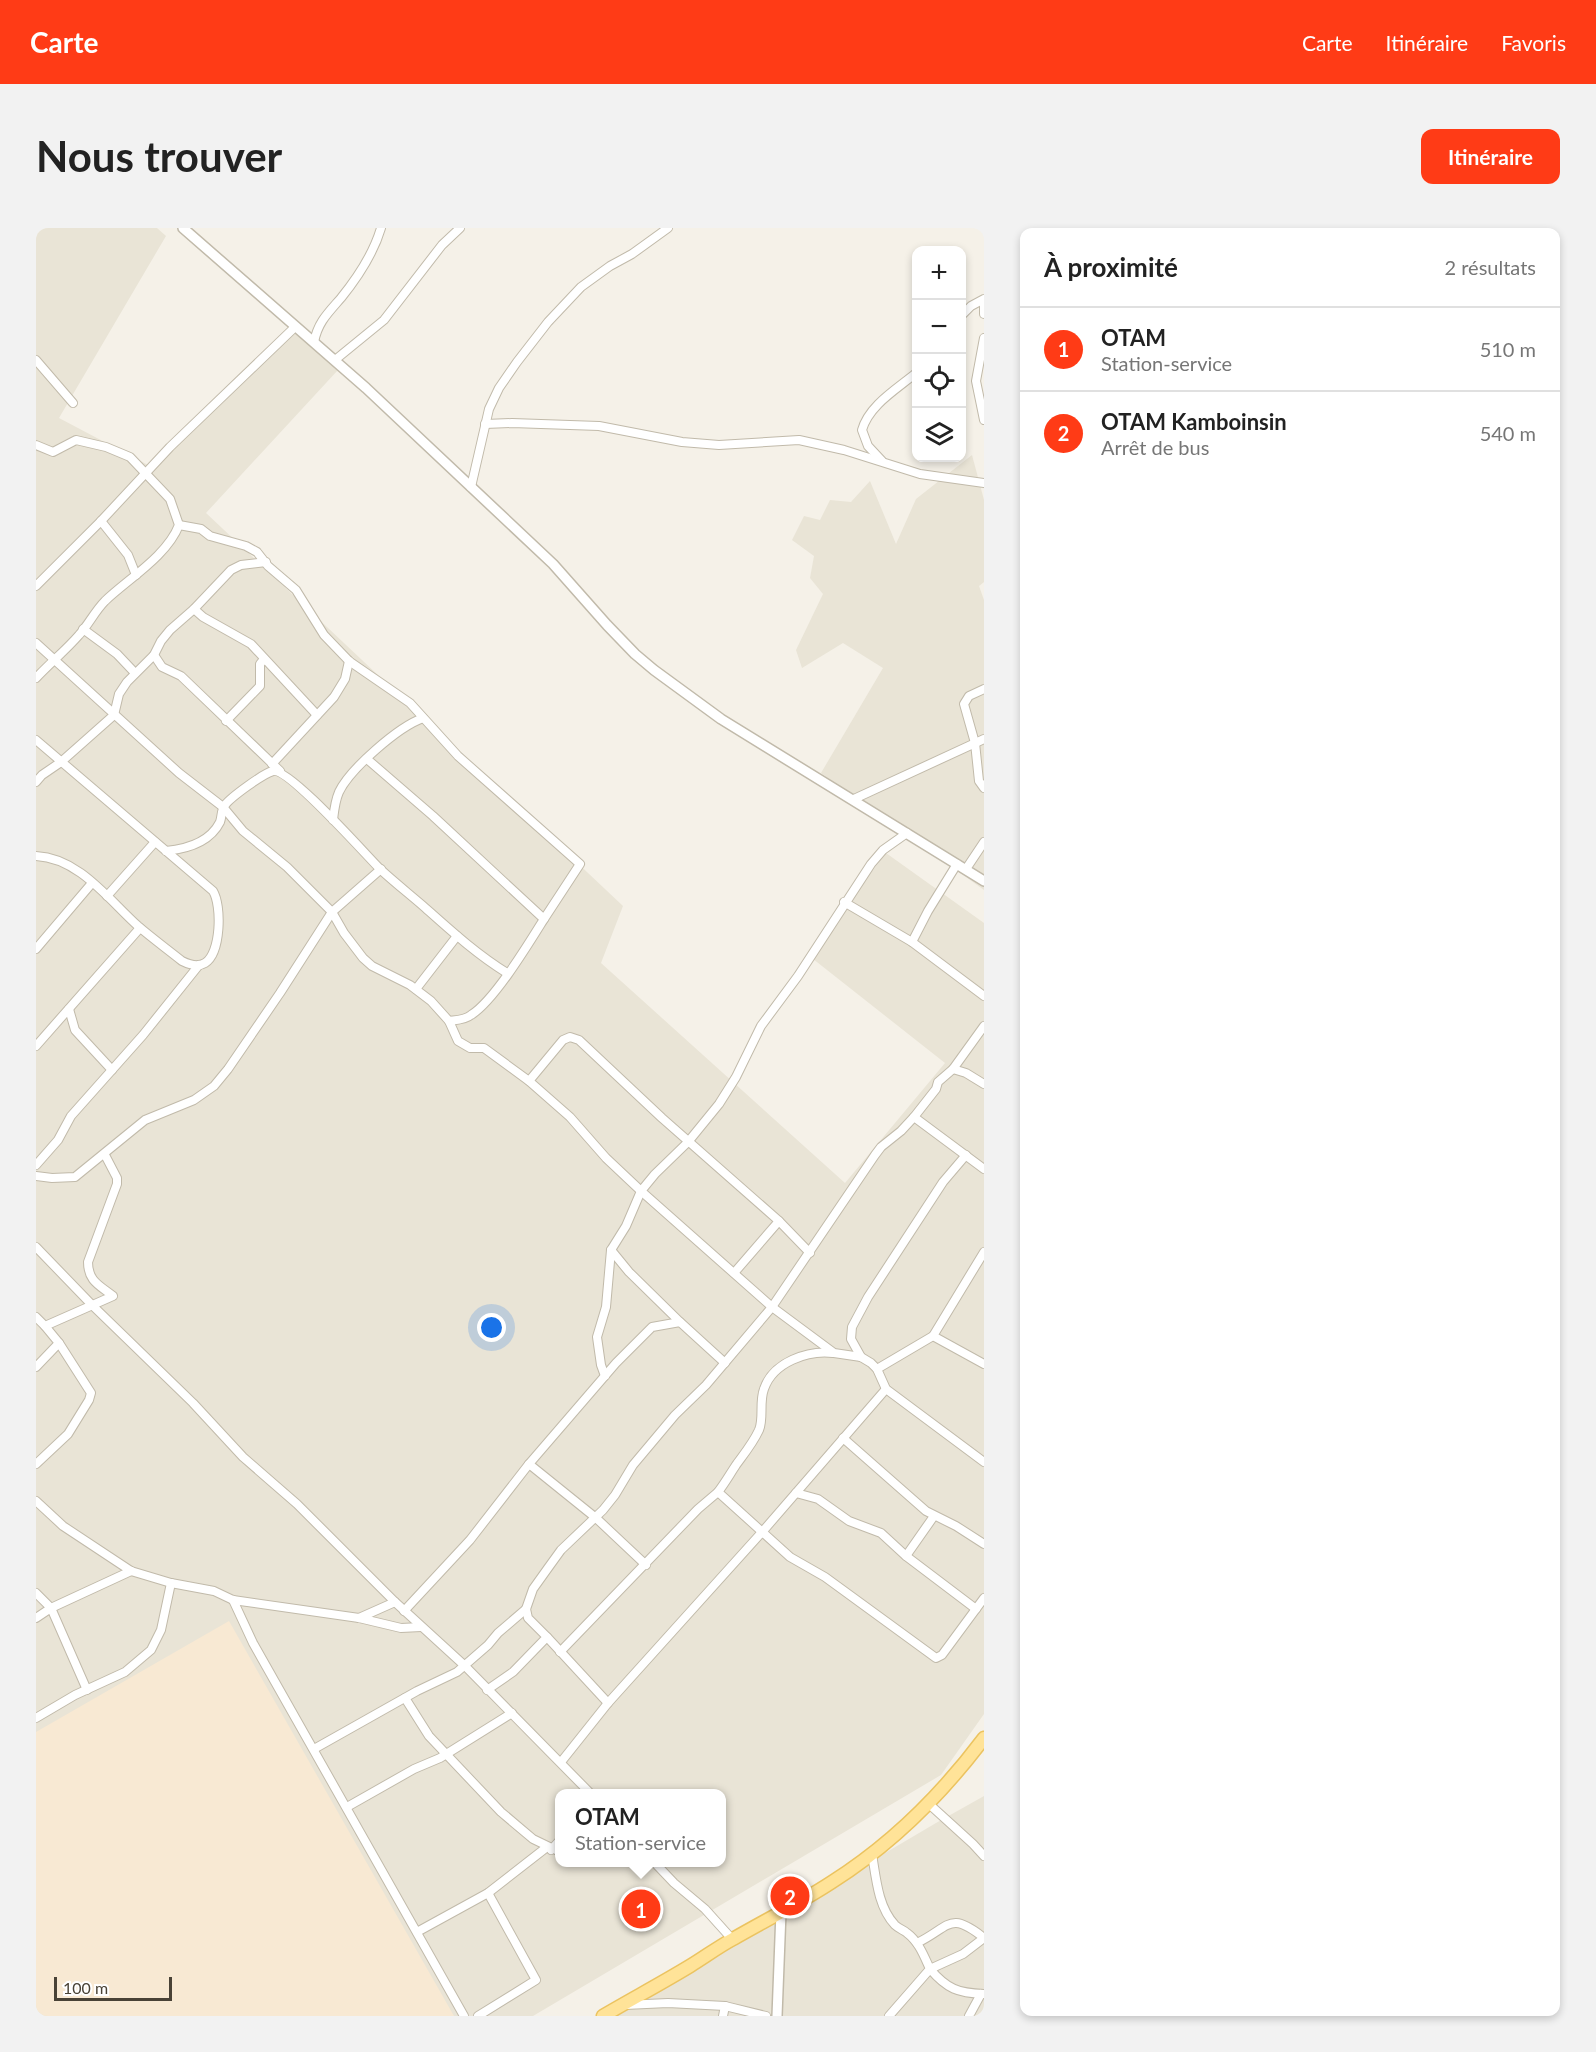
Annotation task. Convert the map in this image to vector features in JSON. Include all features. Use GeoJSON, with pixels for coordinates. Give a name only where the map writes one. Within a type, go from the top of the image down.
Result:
{"type":"FeatureCollection","features":[{"type":"Feature","properties":{"kind":"main road"},"geometry":{"type":"LineString","coordinates":[[603,2016],[832,1882],[872,1854],[929,1804],[960,1770],[984,1738]]}},
{"type":"Feature","properties":{"kind":"street"},"geometry":{"type":"LineString","coordinates":[[183,228],[335,360],[471,487],[553,564],[607,625],[654,670],[721,718],[984,880]]}},
{"type":"Feature","properties":{"kind":"street"},"geometry":{"type":"LineString","coordinates":[[314,342],[322,320],[366,263],[374,249],[381,228]]}},
{"type":"Feature","properties":{"kind":"street"},"geometry":{"type":"LineString","coordinates":[[335,360],[384,320],[442,245],[460,228]]}},
{"type":"Feature","properties":{"kind":"street"},"geometry":{"type":"LineString","coordinates":[[471,487],[489,409],[499,388],[548,322],[568,299],[610,266],[632,254],[668,228]]}},
{"type":"Feature","properties":{"kind":"street"},"geometry":{"type":"LineString","coordinates":[[966,311],[984,299]]}},
{"type":"Feature","properties":{"kind":"street"},"geometry":{"type":"LineString","coordinates":[[984,304],[984,314]]}},
{"type":"Feature","properties":{"kind":"street"},"geometry":{"type":"LineString","coordinates":[[36,585],[101,521],[146,472],[295,327]]}},
{"type":"Feature","properties":{"kind":"street"},"geometry":{"type":"LineString","coordinates":[[984,338],[976,381],[984,420]]}},
{"type":"Feature","properties":{"kind":"street"},"geometry":{"type":"LineString","coordinates":[[36,360],[73,403]]}},
{"type":"Feature","properties":{"kind":"street"},"geometry":{"type":"LineString","coordinates":[[884,463],[868,446],[862,430],[863,425],[867,417],[879,405],[912,376]]}},
{"type":"Feature","properties":{"kind":"street"},"geometry":{"type":"LineString","coordinates":[[485,424],[599,426],[682,442],[719,445],[799,440],[828,446],[920,474],[984,483]]}},
{"type":"Feature","properties":{"kind":"street"},"geometry":{"type":"LineString","coordinates":[[36,445],[53,452],[76,440],[106,447],[130,457],[170,499],[179,525],[175,534],[159,553],[106,600],[83,629],[36,678]]}},
{"type":"Feature","properties":{"kind":"street"},"geometry":{"type":"LineString","coordinates":[[101,521],[128,555],[136,575]]}},
{"type":"Feature","properties":{"kind":"street"},"geometry":{"type":"LineString","coordinates":[[179,525],[201,529],[210,536],[246,546],[257,552],[268,566],[296,590],[324,635],[349,661],[368,676],[403,697],[458,756],[580,864],[493,993],[471,1016],[449,1021]]}},
{"type":"Feature","properties":{"kind":"street"},"geometry":{"type":"LineString","coordinates":[[36,782],[114,715],[119,694],[135,673],[154,655],[161,641],[235,567],[253,562],[266,562]]}},
{"type":"Feature","properties":{"kind":"street"},"geometry":{"type":"LineString","coordinates":[[194,609],[203,617],[251,644],[317,716]]}},
{"type":"Feature","properties":{"kind":"street"},"geometry":{"type":"LineString","coordinates":[[83,629],[117,654],[135,673]]}},
{"type":"Feature","properties":{"kind":"street"},"geometry":{"type":"LineString","coordinates":[[36,643],[193,785],[223,807],[243,831],[287,867],[332,912],[363,958],[372,966],[416,989],[431,1001],[449,1021],[453,1032],[463,1044],[470,1048],[484,1048],[529,1081],[570,1117],[606,1158],[641,1191],[772,1307],[834,1353]]}},
{"type":"Feature","properties":{"kind":"street"},"geometry":{"type":"LineString","coordinates":[[154,655],[162,667],[181,676],[272,764],[301,787],[381,869],[487,961],[507,974]]}},
{"type":"Feature","properties":{"kind":"street"},"geometry":{"type":"LineString","coordinates":[[226,721],[260,686],[260,664],[264,658]]}},
{"type":"Feature","properties":{"kind":"street"},"geometry":{"type":"LineString","coordinates":[[272,764],[340,688],[347,674],[349,661]]}},
{"type":"Feature","properties":{"kind":"street"},"geometry":{"type":"LineString","coordinates":[[984,690],[969,696],[964,704],[975,742],[979,781],[984,788]]}},
{"type":"Feature","properties":{"kind":"street"},"geometry":{"type":"LineString","coordinates":[[333,820],[339,792],[345,782],[391,735],[423,718]]}},
{"type":"Feature","properties":{"kind":"street"},"geometry":{"type":"LineString","coordinates":[[854,799],[984,739]]}},
{"type":"Feature","properties":{"kind":"street"},"geometry":{"type":"LineString","coordinates":[[36,740],[213,891],[217,897],[219,914],[217,937],[209,958],[205,963],[199,965],[189,965],[182,961],[140,928],[92,883],[64,862],[36,856]]}},
{"type":"Feature","properties":{"kind":"street"},"geometry":{"type":"LineString","coordinates":[[367,759],[433,816],[544,919]]}},
{"type":"Feature","properties":{"kind":"street"},"geometry":{"type":"LineString","coordinates":[[166,851],[194,844],[213,832],[222,816],[223,807],[261,776],[280,771]]}},
{"type":"Feature","properties":{"kind":"street"},"geometry":{"type":"LineString","coordinates":[[605,1376],[598,1353],[597,1336],[606,1307],[611,1250],[626,1226],[641,1191],[688,1142],[719,1104],[736,1077],[761,1026],[802,969],[844,902],[883,850],[907,832]]}},
{"type":"Feature","properties":{"kind":"street"},"geometry":{"type":"LineString","coordinates":[[107,896],[155,842]]}},
{"type":"Feature","properties":{"kind":"street"},"geometry":{"type":"LineString","coordinates":[[912,942],[928,910],[984,842]]}},
{"type":"Feature","properties":{"kind":"street"},"geometry":{"type":"LineString","coordinates":[[36,1176],[71,1178],[105,1155],[145,1120],[194,1100],[207,1092],[219,1080],[280,993],[332,912],[381,869]]}},
{"type":"Feature","properties":{"kind":"street"},"geometry":{"type":"LineString","coordinates":[[36,949],[92,883]]}},
{"type":"Feature","properties":{"kind":"street"},"geometry":{"type":"LineString","coordinates":[[844,902],[912,942],[984,996]]}},
{"type":"Feature","properties":{"kind":"street"},"geometry":{"type":"LineString","coordinates":[[36,1046],[140,928]]}},
{"type":"Feature","properties":{"kind":"street"},"geometry":{"type":"LineString","coordinates":[[416,989],[458,936]]}},
{"type":"Feature","properties":{"kind":"street"},"geometry":{"type":"LineString","coordinates":[[36,1165],[58,1140],[71,1116],[143,1035],[199,965]]}},
{"type":"Feature","properties":{"kind":"street"},"geometry":{"type":"LineString","coordinates":[[69,1009],[75,1030],[112,1070]]}},
{"type":"Feature","properties":{"kind":"street"},"geometry":{"type":"LineString","coordinates":[[314,1749],[465,1666],[498,1633],[526,1610],[533,1589],[561,1550],[596,1518],[615,1495],[640,1456],[772,1307],[882,1147],[914,1117],[942,1077],[953,1069],[984,1026]]}},
{"type":"Feature","properties":{"kind":"street"},"geometry":{"type":"LineString","coordinates":[[529,1081],[563,1040],[570,1037],[579,1040],[688,1142],[779,1221],[810,1253]]}},
{"type":"Feature","properties":{"kind":"street"},"geometry":{"type":"LineString","coordinates":[[953,1069],[966,1073],[984,1084]]}},
{"type":"Feature","properties":{"kind":"street"},"geometry":{"type":"LineString","coordinates":[[914,1117],[984,1169]]}},
{"type":"Feature","properties":{"kind":"street"},"geometry":{"type":"LineString","coordinates":[[45,1326],[113,1296],[95,1282],[88,1272],[88,1262],[117,1184],[117,1178],[105,1155]]}},
{"type":"Feature","properties":{"kind":"street"},"geometry":{"type":"LineString","coordinates":[[966,1155],[950,1172],[922,1214],[852,1327],[851,1339],[861,1357],[877,1370],[886,1389],[984,1462]]}},
{"type":"Feature","properties":{"kind":"street"},"geometry":{"type":"LineString","coordinates":[[734,1272],[779,1221]]}},
{"type":"Feature","properties":{"kind":"street"},"geometry":{"type":"LineString","coordinates":[[36,1247],[193,1403],[243,1457],[297,1504],[404,1611],[465,1666],[586,1789]]}},
{"type":"Feature","properties":{"kind":"street"},"geometry":{"type":"LineString","coordinates":[[611,1250],[629,1272],[724,1363]]}},
{"type":"Feature","properties":{"kind":"street"},"geometry":{"type":"LineString","coordinates":[[877,1370],[933,1336],[984,1252]]}},
{"type":"Feature","properties":{"kind":"street"},"geometry":{"type":"LineString","coordinates":[[36,1317],[59,1343],[91,1393],[90,1400],[62,1440],[36,1464]]}},
{"type":"Feature","properties":{"kind":"street"},"geometry":{"type":"LineString","coordinates":[[404,1611],[470,1540],[529,1464],[616,1362],[652,1327],[680,1322]]}},
{"type":"Feature","properties":{"kind":"street"},"geometry":{"type":"LineString","coordinates":[[933,1336],[984,1364]]}},
{"type":"Feature","properties":{"kind":"street"},"geometry":{"type":"LineString","coordinates":[[36,1367],[59,1343]]}},
{"type":"Feature","properties":{"kind":"street"},"geometry":{"type":"LineString","coordinates":[[560,1652],[698,1509],[718,1492],[760,1428],[764,1389],[783,1365],[793,1359],[820,1351],[861,1357]]}},
{"type":"Feature","properties":{"kind":"street"},"geometry":{"type":"LineString","coordinates":[[561,1762],[608,1703],[763,1532],[886,1389]]}},
{"type":"Feature","properties":{"kind":"street"},"geometry":{"type":"LineString","coordinates":[[843,1438],[915,1502],[934,1516],[956,1526],[984,1544]]}},
{"type":"Feature","properties":{"kind":"street"},"geometry":{"type":"LineString","coordinates":[[529,1464],[596,1518],[646,1565]]}},
{"type":"Feature","properties":{"kind":"street"},"geometry":{"type":"LineString","coordinates":[[718,1492],[790,1557],[825,1577],[936,1658],[942,1655],[984,1598]]}},
{"type":"Feature","properties":{"kind":"street"},"geometry":{"type":"LineString","coordinates":[[796,1493],[818,1499],[849,1521],[881,1533],[906,1556],[976,1609]]}},
{"type":"Feature","properties":{"kind":"street"},"geometry":{"type":"LineString","coordinates":[[36,1501],[63,1526],[131,1571],[171,1583],[214,1591],[233,1600],[359,1618],[401,1628],[422,1628]]}},
{"type":"Feature","properties":{"kind":"street"},"geometry":{"type":"LineString","coordinates":[[906,1556],[934,1516]]}},
{"type":"Feature","properties":{"kind":"street"},"geometry":{"type":"LineString","coordinates":[[36,1618],[51,1608],[131,1571]]}},
{"type":"Feature","properties":{"kind":"street"},"geometry":{"type":"LineString","coordinates":[[36,1718],[125,1672],[151,1650],[161,1630],[171,1583]]}},
{"type":"Feature","properties":{"kind":"street"},"geometry":{"type":"LineString","coordinates":[[36,1593],[51,1608],[87,1690]]}},
{"type":"Feature","properties":{"kind":"street"},"geometry":{"type":"LineString","coordinates":[[233,1600],[253,1643],[464,2016]]}},
{"type":"Feature","properties":{"kind":"street"},"geometry":{"type":"LineString","coordinates":[[359,1618],[395,1602]]}},
{"type":"Feature","properties":{"kind":"street"},"geometry":{"type":"LineString","coordinates":[[526,1610],[528,1618],[608,1703]]}},
{"type":"Feature","properties":{"kind":"street"},"geometry":{"type":"LineString","coordinates":[[487,1690],[513,1672],[547,1637]]}},
{"type":"Feature","properties":{"kind":"street"},"geometry":{"type":"LineString","coordinates":[[405,1698],[424,1730],[501,1812],[528,1835],[555,1850]]}},
{"type":"Feature","properties":{"kind":"street"},"geometry":{"type":"LineString","coordinates":[[347,1807],[414,1769],[447,1754],[512,1713]]}},
{"type":"Feature","properties":{"kind":"street"},"geometry":{"type":"LineString","coordinates":[[929,1804],[984,1856]]}},
{"type":"Feature","properties":{"kind":"street"},"geometry":{"type":"LineString","coordinates":[[417,1932],[488,1893],[555,1844]]}},
{"type":"Feature","properties":{"kind":"street"},"geometry":{"type":"LineString","coordinates":[[872,1854],[882,1903],[896,1925],[917,1943],[930,1969],[952,1990],[983,1994],[969,2016]]}},
{"type":"Feature","properties":{"kind":"street"},"geometry":{"type":"LineString","coordinates":[[658,1867],[705,1909],[732,1939]]}},
{"type":"Feature","properties":{"kind":"street"},"geometry":{"type":"LineString","coordinates":[[478,2016],[536,1980],[488,1893]]}},
{"type":"Feature","properties":{"kind":"street"},"geometry":{"type":"LineString","coordinates":[[777,2016],[781,1912]]}},
{"type":"Feature","properties":{"kind":"street"},"geometry":{"type":"LineString","coordinates":[[889,2016],[930,1969],[963,1954],[984,1938],[957,1922],[941,1928],[917,1943]]}},
{"type":"Feature","properties":{"kind":"street"},"geometry":{"type":"LineString","coordinates":[[621,2005],[668,2003],[724,2006],[766,2016]]}},
{"type":"Feature","properties":{"kind":"street"},"geometry":{"type":"LineString","coordinates":[[723,2016],[724,2006]]}},
{"type":"Feature","properties":{"kind":"shaded area"},"geometry":{"type":"Polygon","coordinates":[[[36,228],[157,228],[166,236],[59,418],[150,466],[296,329],[338,370],[206,513],[623,906],[601,963],[845,1183],[945,1063],[808,955],[886,853],[984,923],[984,1714],[941,1775],[533,2016],[36,2016],[36,228]]]}},
{"type":"Feature","properties":{"kind":"shaded area"},"geometry":{"type":"Polygon","coordinates":[[[972,455],[984,500],[984,582],[979,586],[984,600],[984,890],[821,773],[883,668],[843,643],[802,668],[796,650],[823,594],[810,578],[814,556],[792,540],[804,516],[820,520],[830,500],[851,502],[870,481],[896,544],[916,499],[972,455]]]}},
{"type":"Feature","properties":{"kind":"shaded area"},"geometry":{"type":"Polygon","coordinates":[[[229,1621],[454,2016],[36,2016],[36,1732],[229,1621]]]}},
{"type":"Feature","properties":{"kind":"shaded area"},"geometry":{"type":"Polygon","coordinates":[[[984,1796],[984,2016],[608,2016],[936,1823],[984,1796]]]}},
{"type":"Feature","properties":{"kind":"place","name":"OTAM Kamboinsin"},"geometry":{"type":"Point","coordinates":[790,1896]}},
{"type":"Feature","properties":{"kind":"place","name":"OTAM"},"geometry":{"type":"Point","coordinates":[641,1909]}}]}
